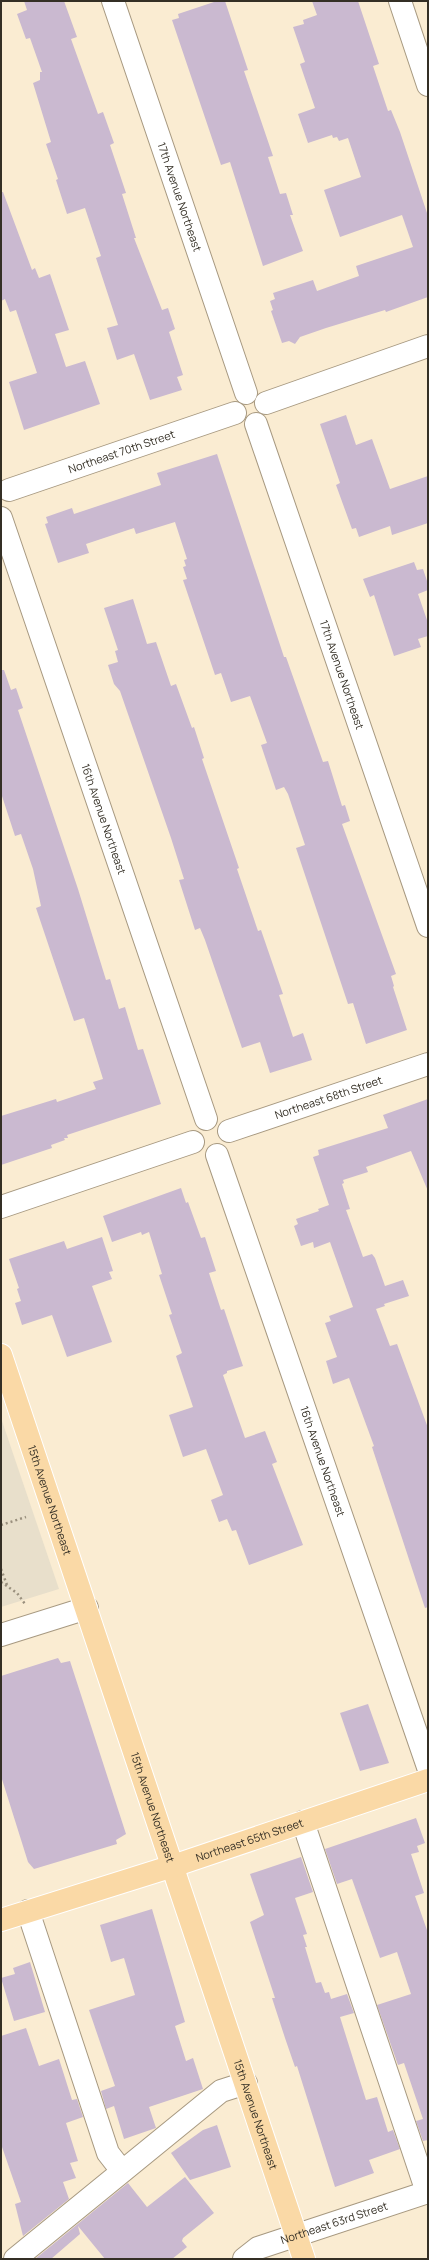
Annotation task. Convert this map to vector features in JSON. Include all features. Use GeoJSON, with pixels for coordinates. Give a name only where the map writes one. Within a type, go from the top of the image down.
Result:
{"type":"FeatureCollection","features":[{"type":"Feature","properties":{"kind":"main road","name":"15th Avenue Northeast"},"geometry":{"type":"LineString","coordinates":[[1,1355],[304,2259]]}},
{"type":"Feature","properties":{"kind":"main road","name":"Northeast 65th Street"},"geometry":{"type":"LineString","coordinates":[[1,1920],[173,1866],[428,1780]]}},
{"type":"Feature","properties":{"kind":"street","name":"17th Avenue Northeast"},"geometry":{"type":"LineString","coordinates":[[113,1],[246,393]]}},
{"type":"Feature","properties":{"kind":"street"},"geometry":{"type":"LineString","coordinates":[[400,1],[428,85]]}},
{"type":"Feature","properties":{"kind":"street"},"geometry":{"type":"LineString","coordinates":[[266,402],[428,346]]}},
{"type":"Feature","properties":{"kind":"street"},"geometry":{"type":"LineString","coordinates":[[255,392],[266,402],[266,415],[256,424],[244,423],[235,413],[236,401],[246,393],[255,392]]}},
{"type":"Feature","properties":{"kind":"street","name":"Northeast 70th Street"},"geometry":{"type":"LineString","coordinates":[[5,486],[235,413]]}},
{"type":"Feature","properties":{"kind":"street","name":"17th Avenue Northeast"},"geometry":{"type":"LineString","coordinates":[[256,424],[428,926]]}},
{"type":"Feature","properties":{"kind":"street"},"geometry":{"type":"LineString","coordinates":[[1,510],[8,503],[10,498],[5,486]]}},
{"type":"Feature","properties":{"kind":"street","name":"16th Avenue Northeast"},"geometry":{"type":"LineString","coordinates":[[1,518],[206,1119]]}},
{"type":"Feature","properties":{"kind":"street","name":"Northeast 68th Street"},"geometry":{"type":"LineString","coordinates":[[229,1131],[428,1064]]}},
{"type":"Feature","properties":{"kind":"street"},"geometry":{"type":"LineString","coordinates":[[206,1119],[218,1120],[224,1123],[229,1131],[228,1146],[217,1155],[201,1153],[194,1142],[193,1132],[196,1126],[206,1119]]}},
{"type":"Feature","properties":{"kind":"street"},"geometry":{"type":"LineString","coordinates":[[1,1207],[194,1142]]}},
{"type":"Feature","properties":{"kind":"street","name":"16th Avenue Northeast"},"geometry":{"type":"LineString","coordinates":[[217,1155],[428,1767]]}},
{"type":"Feature","properties":{"kind":"street"},"geometry":{"type":"LineString","coordinates":[[1,1635],[87,1608]]}},
{"type":"Feature","properties":{"kind":"street"},"geometry":{"type":"LineString","coordinates":[[303,1822],[428,2192]]}},
{"type":"Feature","properties":{"kind":"street"},"geometry":{"type":"LineString","coordinates":[[28,1911],[108,2153],[122,2171]]}},
{"type":"Feature","properties":{"kind":"street"},"geometry":{"type":"LineString","coordinates":[[15,2259],[221,2091],[246,2083]]}},
{"type":"Feature","properties":{"kind":"street","name":"Northeast 63rd Street"},"geometry":{"type":"LineString","coordinates":[[244,2259],[258,2248],[428,2192]]}},
{"type":"Feature","properties":{"kind":"path"},"geometry":{"type":"LineString","coordinates":[[1,1525],[26,1517]]}},
{"type":"Feature","properties":{"kind":"path"},"geometry":{"type":"LineString","coordinates":[[1,1569],[7,1585]]}},
{"type":"Feature","properties":{"kind":"path"},"geometry":{"type":"LineString","coordinates":[[1,1582],[7,1585],[23,1600],[25,1604]]}},
{"type":"Feature","properties":{"kind":"shaded area"},"geometry":{"type":"Polygon","coordinates":[[[1,1418],[59,1589],[1,1607],[1,1418]]]}},
{"type":"Feature","properties":{"kind":"building"},"geometry":{"type":"Polygon","coordinates":[[[24,1],[64,1],[77,37],[71,39],[98,114],[103,112],[114,143],[110,145],[126,193],[122,194],[136,238],[134,238],[162,310],[168,308],[175,329],[169,332],[183,375],[177,377],[182,390],[150,400],[134,354],[117,360],[107,328],[118,325],[96,258],[101,256],[85,208],[67,214],[56,180],[58,179],[46,144],[51,142],[33,83],[40,80],[40,72],[42,72],[30,38],[26,39],[17,14],[27,10],[24,1]]]}},
{"type":"Feature","properties":{"kind":"building"},"geometry":{"type":"Polygon","coordinates":[[[217,1],[225,1],[248,70],[244,71],[273,156],[268,157],[280,194],[286,193],[293,215],[290,215],[303,251],[263,266],[230,162],[221,165],[172,20],[179,18],[178,14],[217,1]]]}},
{"type":"Feature","properties":{"kind":"building"},"geometry":{"type":"Polygon","coordinates":[[[312,1],[358,1],[379,64],[373,66],[388,111],[391,110],[400,132],[428,216],[428,297],[386,312],[385,310],[300,337],[295,344],[289,341],[282,343],[271,311],[273,310],[270,301],[275,299],[273,293],[313,280],[317,291],[359,276],[356,266],[413,247],[402,215],[340,237],[324,190],[361,177],[348,138],[339,141],[337,137],[333,138],[332,135],[308,143],[298,114],[315,108],[300,64],[305,62],[293,27],[304,24],[303,20],[317,15],[312,1]]]}},
{"type":"Feature","properties":{"kind":"building"},"geometry":{"type":"Polygon","coordinates":[[[1,192],[3,192],[32,270],[35,268],[39,278],[50,274],[69,330],[55,334],[66,367],[85,361],[100,404],[24,430],[9,382],[37,373],[16,310],[10,312],[5,299],[1,301],[1,192]]]}},
{"type":"Feature","properties":{"kind":"building"},"geometry":{"type":"Polygon","coordinates":[[[346,415],[356,445],[372,439],[390,489],[428,476],[428,523],[392,535],[390,526],[359,537],[356,528],[352,529],[336,485],[340,483],[320,424],[346,415]]]}},
{"type":"Feature","properties":{"kind":"building"},"geometry":{"type":"Polygon","coordinates":[[[217,454],[284,657],[286,657],[323,762],[328,761],[342,806],[345,805],[350,821],[342,824],[396,974],[391,976],[393,987],[407,1030],[366,1044],[353,1003],[348,1004],[296,848],[305,845],[288,794],[284,787],[276,790],[261,745],[267,743],[250,696],[231,702],[221,673],[215,675],[183,580],[187,579],[183,567],[186,566],[184,560],[187,559],[175,522],[136,534],[134,528],[86,544],[89,553],[58,563],[45,524],[48,523],[46,517],[72,508],[74,514],[161,485],[157,473],[217,454]]]}},
{"type":"Feature","properties":{"kind":"building"},"geometry":{"type":"Polygon","coordinates":[[[414,562],[417,570],[423,569],[428,584],[428,590],[418,594],[428,623],[428,636],[418,639],[421,647],[394,656],[374,595],[370,597],[363,579],[414,562]]]}},
{"type":"Feature","properties":{"kind":"building"},"geometry":{"type":"Polygon","coordinates":[[[133,599],[147,644],[156,642],[171,686],[176,684],[192,728],[194,727],[204,758],[202,759],[239,868],[237,869],[258,931],[261,930],[283,994],[279,995],[293,1037],[303,1033],[312,1060],[270,1073],[260,1042],[242,1048],[205,940],[200,928],[195,930],[179,880],[184,879],[171,838],[120,691],[114,684],[108,665],[118,662],[115,651],[118,650],[104,608],[133,599]]]}},
{"type":"Feature","properties":{"kind":"building"},"geometry":{"type":"Polygon","coordinates":[[[1,670],[4,670],[11,690],[16,688],[23,708],[18,710],[78,889],[106,980],[110,979],[119,1009],[125,1007],[138,1050],[143,1049],[161,1104],[67,1135],[68,1138],[64,1138],[65,1140],[51,1145],[52,1148],[1,1165],[1,1116],[56,1099],[57,1102],[96,1089],[93,1082],[103,1079],[84,1018],[74,1021],[36,908],[41,906],[33,869],[21,834],[15,836],[1,793],[1,670]]]}},
{"type":"Feature","properties":{"kind":"building"},"geometry":{"type":"Polygon","coordinates":[[[428,1099],[428,1191],[411,1151],[366,1167],[368,1172],[343,1180],[344,1183],[342,1184],[350,1209],[346,1210],[363,1257],[372,1254],[375,1258],[385,1286],[403,1280],[409,1296],[384,1304],[385,1306],[376,1309],[390,1346],[397,1344],[428,1428],[428,1607],[425,1608],[372,1447],[374,1446],[349,1378],[333,1384],[326,1361],[337,1357],[325,1323],[331,1321],[329,1316],[353,1307],[330,1242],[314,1248],[313,1242],[301,1246],[294,1226],[298,1224],[296,1219],[319,1211],[318,1209],[329,1205],[313,1157],[319,1155],[318,1150],[388,1128],[383,1115],[428,1099]]]}},
{"type":"Feature","properties":{"kind":"building"},"geometry":{"type":"Polygon","coordinates":[[[181,1188],[186,1203],[188,1202],[201,1238],[205,1237],[216,1271],[209,1273],[221,1310],[224,1309],[243,1366],[227,1371],[227,1373],[223,1375],[245,1438],[265,1431],[277,1462],[272,1464],[303,1545],[249,1565],[236,1530],[232,1531],[227,1519],[219,1522],[211,1500],[223,1495],[206,1449],[183,1457],[169,1415],[193,1407],[176,1356],[182,1353],[169,1315],[172,1314],[159,1275],[162,1274],[149,1232],[142,1235],[141,1232],[112,1242],[103,1216],[181,1188]]]}},
{"type":"Feature","properties":{"kind":"building"},"geometry":{"type":"Polygon","coordinates":[[[102,1237],[113,1271],[109,1272],[112,1279],[92,1286],[112,1342],[67,1357],[52,1315],[22,1325],[15,1303],[21,1301],[17,1289],[19,1288],[9,1259],[64,1241],[67,1249],[102,1237]]]}},
{"type":"Feature","properties":{"kind":"building"},"geometry":{"type":"Polygon","coordinates":[[[58,1658],[61,1663],[70,1661],[126,1834],[116,1840],[117,1844],[34,1869],[28,1862],[1,1776],[1,1676],[58,1658]]]}},
{"type":"Feature","properties":{"kind":"building"},"geometry":{"type":"Polygon","coordinates":[[[368,1704],[389,1763],[360,1771],[340,1713],[368,1704]]]}},
{"type":"Feature","properties":{"kind":"building"},"geometry":{"type":"Polygon","coordinates":[[[416,1818],[425,1843],[417,1846],[419,1852],[411,1854],[424,1893],[415,1896],[428,1933],[428,2140],[423,2141],[416,2121],[423,2119],[404,2063],[398,2065],[377,2005],[411,1994],[397,1952],[380,1958],[352,1879],[337,1884],[325,1849],[416,1818]]]}},
{"type":"Feature","properties":{"kind":"building"},"geometry":{"type":"Polygon","coordinates":[[[301,1857],[313,1892],[295,1898],[307,1934],[303,1935],[307,1947],[305,1947],[316,1983],[321,1982],[325,1993],[329,1992],[331,1999],[347,1994],[354,2013],[340,2017],[366,2100],[377,2097],[388,2132],[393,2130],[400,2149],[369,2160],[374,2173],[335,2187],[297,2066],[295,2067],[272,1998],[275,1998],[250,1922],[264,1915],[250,1874],[301,1857]]]}},
{"type":"Feature","properties":{"kind":"building"},"geometry":{"type":"Polygon","coordinates":[[[152,1909],[185,2022],[175,2026],[186,2061],[193,2058],[203,2089],[149,2107],[156,2128],[124,2139],[114,2106],[106,2109],[101,2091],[115,2086],[89,2010],[135,1995],[124,1958],[111,1962],[100,1925],[152,1909]]]}},
{"type":"Feature","properties":{"kind":"building"},"geometry":{"type":"Polygon","coordinates":[[[30,1962],[45,2012],[14,2021],[1,1978],[15,1974],[13,1968],[30,1962]]]}},
{"type":"Feature","properties":{"kind":"building"},"geometry":{"type":"Polygon","coordinates":[[[26,2028],[39,2066],[59,2059],[72,2100],[77,2099],[83,2117],[66,2123],[78,2161],[70,2163],[76,2178],[63,2182],[69,2199],[23,2236],[15,2204],[21,2202],[1,2144],[1,2036],[26,2028]]]}},
{"type":"Feature","properties":{"kind":"building"},"geometry":{"type":"Polygon","coordinates":[[[217,2125],[231,2167],[190,2180],[171,2153],[203,2130],[217,2125]]]}},
{"type":"Feature","properties":{"kind":"building"},"geometry":{"type":"Polygon","coordinates":[[[185,2177],[214,2213],[183,2238],[182,2241],[187,2247],[172,2259],[105,2259],[78,2226],[80,2234],[51,2259],[35,2259],[128,2183],[147,2207],[185,2177]]]}}]}
